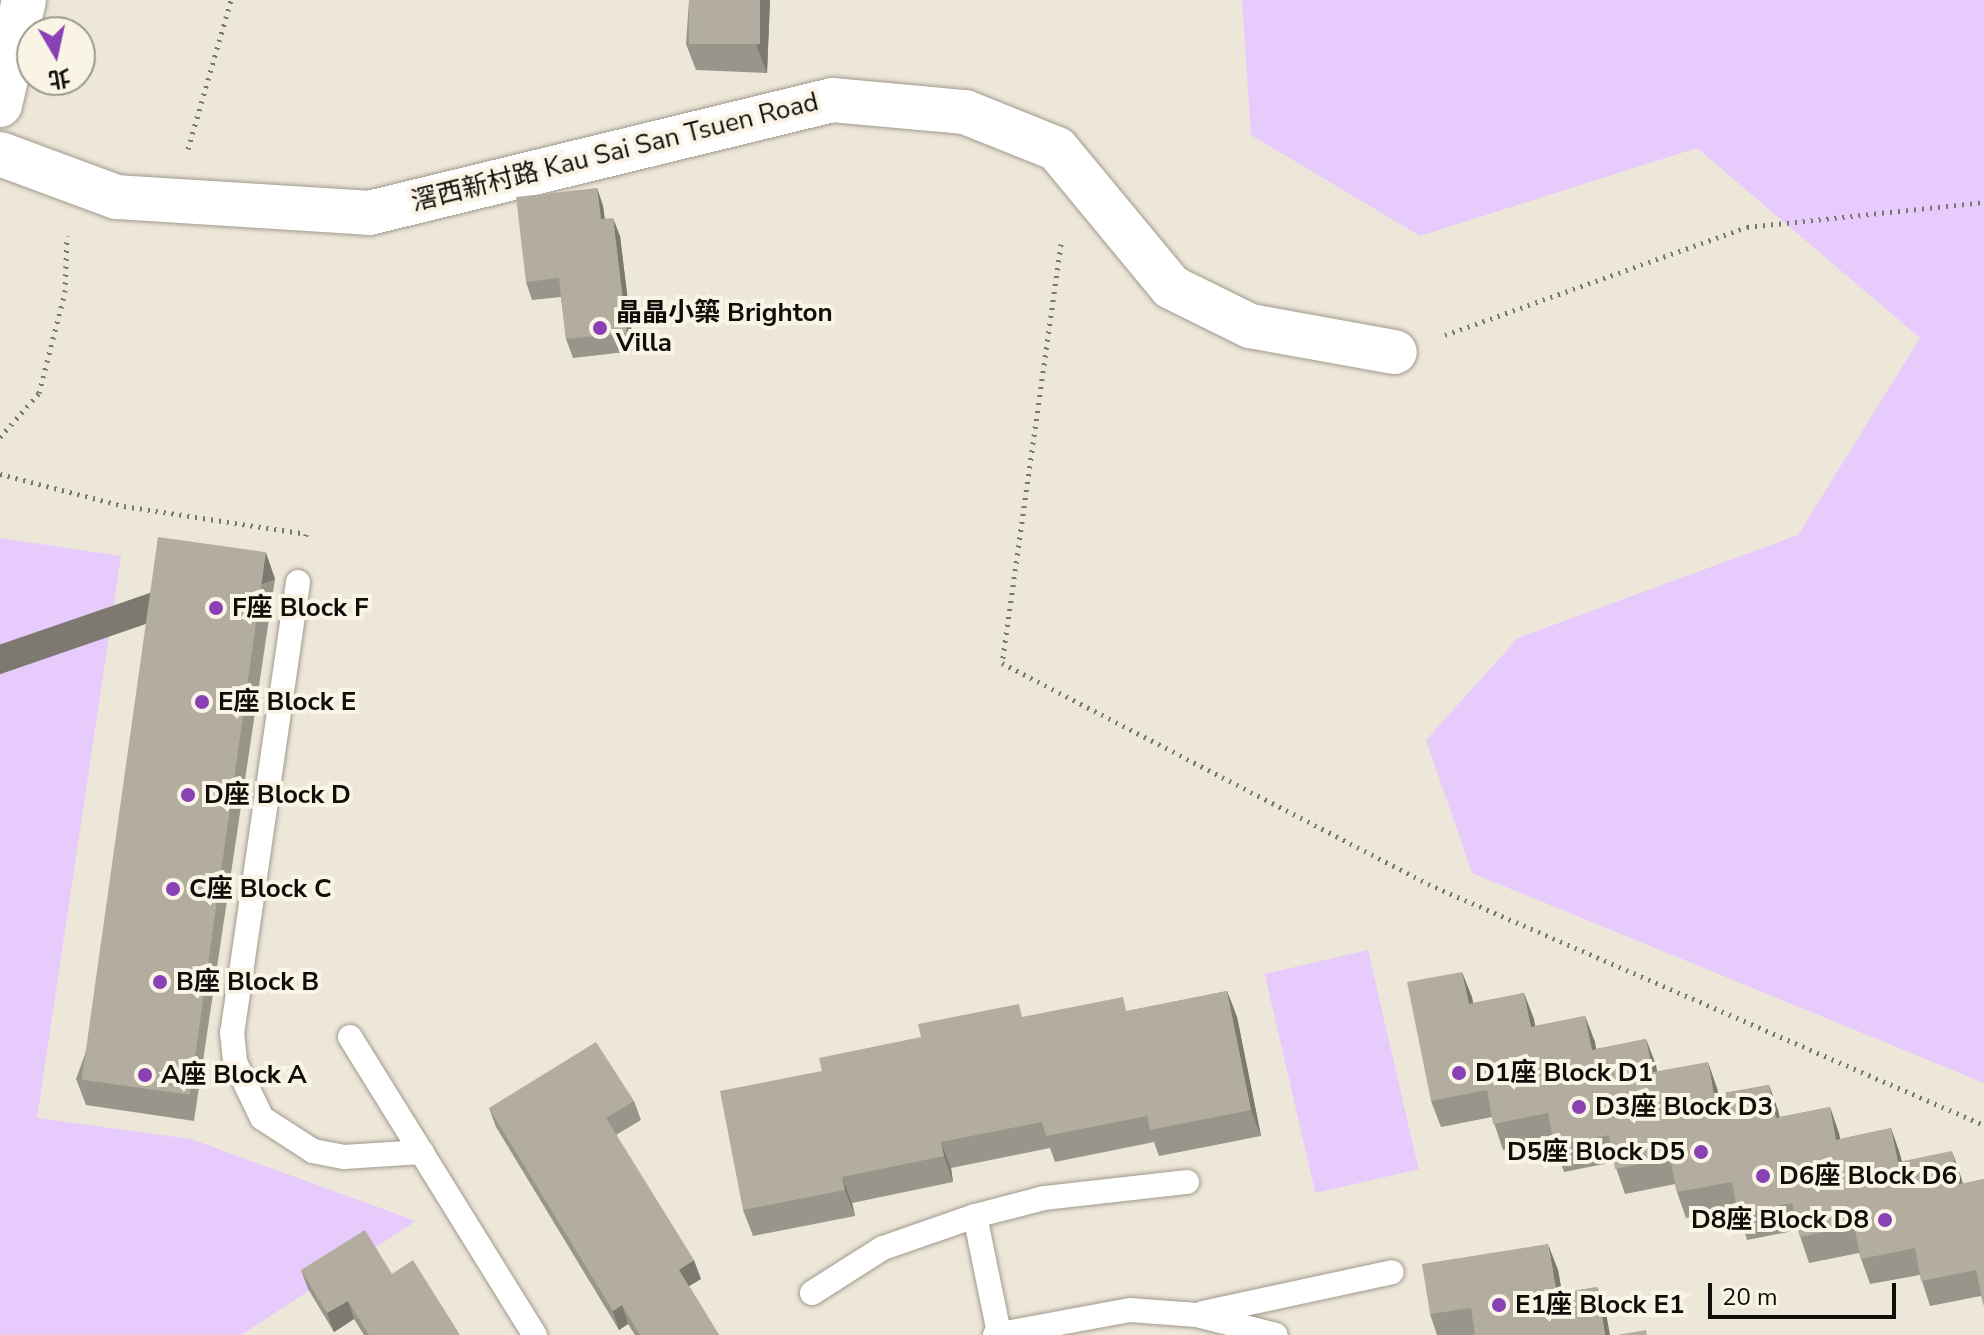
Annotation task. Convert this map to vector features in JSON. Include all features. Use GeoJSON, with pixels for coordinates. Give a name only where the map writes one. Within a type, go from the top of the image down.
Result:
{"type":"FeatureCollection","features":[{"type":"Feature","properties":{"kind":"street"},"geometry":{"type":"LineString","coordinates":[[0,105],[24,0]]}},
{"type":"Feature","properties":{"kind":"street","name":"滘西新村路 Kau Sai San Tsuen Road"},"geometry":{"type":"LineString","coordinates":[[0,154],[116,197],[369,213],[832,100],[965,112],[1057,149],[1171,287],[1250,326],[1395,352]]}},
{"type":"Feature","properties":{"kind":"lane"},"geometry":{"type":"LineString","coordinates":[[298,582],[232,1032],[235,1062],[262,1118],[313,1151],[344,1157],[422,1152]]}},
{"type":"Feature","properties":{"kind":"lane"},"geometry":{"type":"LineString","coordinates":[[350,1037],[535,1335]]}},
{"type":"Feature","properties":{"kind":"lane"},"geometry":{"type":"LineString","coordinates":[[812,1293],[883,1248],[975,1216],[1044,1198],[1187,1182]]}},
{"type":"Feature","properties":{"kind":"lane"},"geometry":{"type":"LineString","coordinates":[[975,1216],[997,1334],[1130,1310],[1197,1315],[1276,1335]]}},
{"type":"Feature","properties":{"kind":"lane"},"geometry":{"type":"LineString","coordinates":[[1197,1315],[1392,1272]]}},
{"type":"Feature","properties":{"kind":"path"},"geometry":{"type":"LineString","coordinates":[[172,201],[231,0]]}},
{"type":"Feature","properties":{"kind":"path"},"geometry":{"type":"LineString","coordinates":[[0,437],[39,393],[65,292],[70,181]]}},
{"type":"Feature","properties":{"kind":"path"},"geometry":{"type":"LineString","coordinates":[[1395,352],[1747,227],[1984,202]]}},
{"type":"Feature","properties":{"kind":"path"},"geometry":{"type":"LineString","coordinates":[[1060,233],[1002,663],[1428,884],[1984,1125]]}},
{"type":"Feature","properties":{"kind":"path"},"geometry":{"type":"LineString","coordinates":[[0,474],[124,506],[306,534],[298,582]]}},
{"type":"Feature","properties":{"kind":"shaded area"},"geometry":{"type":"Polygon","coordinates":[[[1242,0],[1984,0],[1984,1083],[1472,873],[1426,740],[1518,638],[1798,535],[1920,338],[1697,148],[1420,236],[1251,135],[1242,0]]]}},
{"type":"Feature","properties":{"kind":"shaded area"},"geometry":{"type":"Polygon","coordinates":[[[0,538],[121,556],[37,1118],[191,1139],[416,1221],[241,1335],[0,1335],[0,538]]]}},
{"type":"Feature","properties":{"kind":"shaded area"},"geometry":{"type":"Polygon","coordinates":[[[1368,950],[1419,1169],[1315,1193],[1265,974],[1368,950]]]}},
{"type":"Feature","properties":{"kind":"building"},"geometry":{"type":"Polygon","coordinates":[[[689,0],[760,0],[760,44],[689,44],[689,0]]]}},
{"type":"Feature","properties":{"kind":"building","name":"晶晶小築 Brighton Villa"},"geometry":{"type":"Polygon","coordinates":[[[597,188],[601,219],[613,218],[627,333],[566,339],[559,278],[526,282],[516,197],[597,188]]]}},
{"type":"Feature","properties":{"kind":"building"},"geometry":{"type":"Polygon","coordinates":[[[158,537],[266,552],[190,1095],[82,1080],[158,537]]]}},
{"type":"Feature","properties":{"kind":"building"},"geometry":{"type":"Polygon","coordinates":[[[1462,972],[1469,1004],[1524,993],[1531,1027],[1585,1016],[1592,1050],[1646,1039],[1653,1072],[1708,1062],[1714,1095],[1769,1085],[1776,1118],[1830,1107],[1836,1140],[1891,1128],[1898,1162],[1952,1151],[1959,1184],[1984,1179],[1984,1303],[1976,1270],[1921,1281],[1915,1248],[1861,1259],[1854,1226],[1800,1237],[1792,1203],[1738,1214],[1732,1182],[1677,1192],[1670,1158],[1615,1169],[1609,1135],[1554,1146],[1548,1113],[1493,1124],[1487,1090],[1431,1101],[1407,982],[1462,972]]]}},
{"type":"Feature","properties":{"kind":"building"},"geometry":{"type":"Polygon","coordinates":[[[1227,991],[1251,1110],[1150,1130],[1147,1116],[1046,1136],[1042,1122],[941,1142],[944,1156],[842,1177],[845,1190],[743,1210],[720,1091],[822,1071],[819,1058],[921,1037],[918,1024],[1019,1004],[1022,1017],[1123,997],[1126,1011],[1227,991]]]}},
{"type":"Feature","properties":{"kind":"building"},"geometry":{"type":"Polygon","coordinates":[[[596,1042],[634,1101],[606,1118],[694,1260],[679,1270],[719,1335],[640,1335],[622,1305],[613,1311],[489,1108],[596,1042]]]}},
{"type":"Feature","properties":{"kind":"building"},"geometry":{"type":"Polygon","coordinates":[[[365,1230],[392,1274],[413,1260],[460,1335],[369,1335],[348,1301],[327,1313],[301,1270],[365,1230]]]}},
{"type":"Feature","properties":{"kind":"building"},"geometry":{"type":"Polygon","coordinates":[[[1548,1244],[1557,1294],[1597,1287],[1605,1335],[1475,1335],[1471,1308],[1430,1314],[1422,1264],[1548,1244]]]}},
{"type":"Feature","properties":{"kind":"building"},"geometry":{"type":"Polygon","coordinates":[[[1646,1330],[1647,1335],[1617,1335],[1646,1330]]]}},
{"type":"Feature","properties":{"kind":"place","name":"晶晶小築 Brighton Villa"},"geometry":{"type":"Point","coordinates":[600,328]}},
{"type":"Feature","properties":{"kind":"place","name":"F座 Block F"},"geometry":{"type":"Point","coordinates":[216,608]}},
{"type":"Feature","properties":{"kind":"place","name":"E座 Block E"},"geometry":{"type":"Point","coordinates":[202,702]}},
{"type":"Feature","properties":{"kind":"place","name":"D座 Block D"},"geometry":{"type":"Point","coordinates":[188,795]}},
{"type":"Feature","properties":{"kind":"place","name":"C座 Block C"},"geometry":{"type":"Point","coordinates":[173,889]}},
{"type":"Feature","properties":{"kind":"place","name":"B座 Block B"},"geometry":{"type":"Point","coordinates":[160,982]}},
{"type":"Feature","properties":{"kind":"place","name":"D1座 Block D1"},"geometry":{"type":"Point","coordinates":[1459,1073]}},
{"type":"Feature","properties":{"kind":"place","name":"A座 Block A"},"geometry":{"type":"Point","coordinates":[145,1075]}},
{"type":"Feature","properties":{"kind":"place","name":"D3座 Block D3"},"geometry":{"type":"Point","coordinates":[1579,1107]}},
{"type":"Feature","properties":{"kind":"place","name":"D5座 Block D5"},"geometry":{"type":"Point","coordinates":[1701,1152]}},
{"type":"Feature","properties":{"kind":"place","name":"D6座 Block D6"},"geometry":{"type":"Point","coordinates":[1763,1176]}},
{"type":"Feature","properties":{"kind":"place","name":"D8座 Block D8"},"geometry":{"type":"Point","coordinates":[1885,1220]}},
{"type":"Feature","properties":{"kind":"place","name":"E1座 Block E1"},"geometry":{"type":"Point","coordinates":[1499,1305]}}]}
